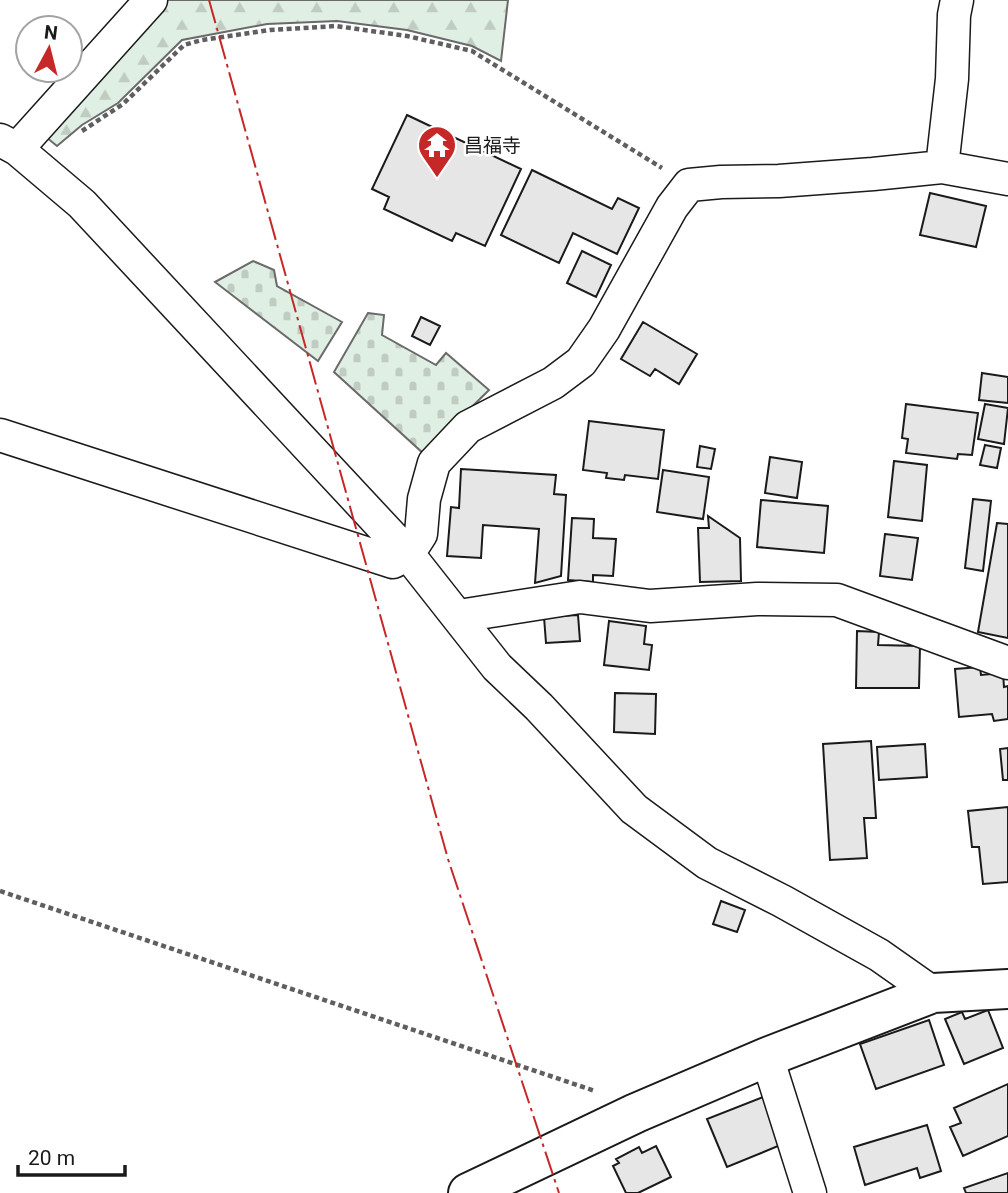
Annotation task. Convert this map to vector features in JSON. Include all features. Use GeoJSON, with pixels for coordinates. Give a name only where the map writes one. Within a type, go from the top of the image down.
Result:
{"type":"FeatureCollection","features":[{"type":"Feature","properties":{"kind":"street"},"geometry":{"type":"LineString","coordinates":[[151,0],[9,145],[82,204],[408,554],[497,667],[539,707],[634,809],[707,863],[879,955],[933,993]]}},
{"type":"Feature","properties":{"kind":"street"},"geometry":{"type":"LineString","coordinates":[[942,167],[957,0]]}},
{"type":"Feature","properties":{"kind":"street"},"geometry":{"type":"LineString","coordinates":[[0,435],[393,562],[408,554],[421,534],[424,499],[434,463],[468,427],[553,383],[581,362],[604,329],[672,206],[689,186],[942,167],[1008,179]]}},
{"type":"Feature","properties":{"kind":"street"},"geometry":{"type":"LineString","coordinates":[[459,616],[580,597],[650,607],[757,599],[838,600],[1008,663]]}},
{"type":"Feature","properties":{"kind":"street"},"geometry":{"type":"LineString","coordinates":[[468,1193],[636,1113],[767,1057],[933,993],[1008,989]]}},
{"type":"Feature","properties":{"kind":"street"},"geometry":{"type":"LineString","coordinates":[[767,1057],[810,1193]]}},
{"type":"Feature","properties":{"kind":"path"},"geometry":{"type":"LineString","coordinates":[[41,169],[85,128],[123,104],[184,45],[270,30],[335,26],[407,36],[472,51],[689,186]]}},
{"type":"Feature","properties":{"kind":"path"},"geometry":{"type":"LineString","coordinates":[[0,891],[608,1096],[636,1113]]}},
{"type":"Feature","properties":{"kind":"green space"},"geometry":{"type":"Polygon","coordinates":[[[161,0],[508,0],[501,61],[472,46],[407,30],[337,21],[267,24],[182,40],[118,103],[82,125],[57,146],[41,133],[161,0]]]}},
{"type":"Feature","properties":{"kind":"green space"},"geometry":{"type":"Polygon","coordinates":[[[253,261],[274,270],[277,286],[342,322],[318,361],[215,282],[253,261]]]}},
{"type":"Feature","properties":{"kind":"green space"},"geometry":{"type":"Polygon","coordinates":[[[368,313],[384,315],[382,335],[436,365],[446,353],[489,390],[424,454],[334,372],[368,313]]]}},
{"type":"Feature","properties":{"kind":"building"},"geometry":{"type":"Polygon","coordinates":[[[407,115],[521,169],[485,246],[456,233],[452,241],[384,209],[389,197],[372,189],[407,115]]]}},
{"type":"Feature","properties":{"kind":"building"},"geometry":{"type":"Polygon","coordinates":[[[532,170],[612,209],[618,198],[639,208],[617,254],[573,233],[559,263],[501,235],[532,170]]]}},
{"type":"Feature","properties":{"kind":"building"},"geometry":{"type":"Polygon","coordinates":[[[930,193],[986,206],[976,247],[920,235],[930,193]]]}},
{"type":"Feature","properties":{"kind":"building"},"geometry":{"type":"Polygon","coordinates":[[[582,251],[611,265],[596,297],[567,283],[582,251]]]}},
{"type":"Feature","properties":{"kind":"building"},"geometry":{"type":"Polygon","coordinates":[[[421,317],[440,326],[430,345],[412,336],[421,317]]]}},
{"type":"Feature","properties":{"kind":"building"},"geometry":{"type":"Polygon","coordinates":[[[643,322],[697,354],[679,384],[655,369],[650,376],[621,359],[643,322]]]}},
{"type":"Feature","properties":{"kind":"building"},"geometry":{"type":"Polygon","coordinates":[[[982,373],[1008,377],[1008,403],[979,400],[982,373]]]}},
{"type":"Feature","properties":{"kind":"building"},"geometry":{"type":"Polygon","coordinates":[[[906,404],[978,413],[972,455],[958,454],[957,459],[906,453],[908,439],[902,438],[906,404]]]}},
{"type":"Feature","properties":{"kind":"building"},"geometry":{"type":"Polygon","coordinates":[[[985,404],[1008,408],[1004,444],[978,439],[985,404]]]}},
{"type":"Feature","properties":{"kind":"building"},"geometry":{"type":"Polygon","coordinates":[[[589,421],[664,430],[658,479],[625,475],[624,480],[606,478],[607,473],[583,470],[589,421]]]}},
{"type":"Feature","properties":{"kind":"building"},"geometry":{"type":"Polygon","coordinates":[[[985,445],[1001,448],[997,468],[980,465],[985,445]]]}},
{"type":"Feature","properties":{"kind":"building"},"geometry":{"type":"Polygon","coordinates":[[[700,446],[715,449],[711,469],[697,467],[700,446]]]}},
{"type":"Feature","properties":{"kind":"building"},"geometry":{"type":"Polygon","coordinates":[[[770,457],[802,462],[797,498],[765,493],[770,457]]]}},
{"type":"Feature","properties":{"kind":"building"},"geometry":{"type":"Polygon","coordinates":[[[894,461],[927,465],[922,521],[888,517],[894,461]]]}},
{"type":"Feature","properties":{"kind":"building"},"geometry":{"type":"Polygon","coordinates":[[[461,469],[556,475],[554,494],[566,495],[561,576],[535,583],[539,529],[483,525],[481,558],[447,556],[451,507],[459,508],[461,469]]]}},
{"type":"Feature","properties":{"kind":"building"},"geometry":{"type":"Polygon","coordinates":[[[663,470],[709,477],[703,519],[657,512],[663,470]]]}},
{"type":"Feature","properties":{"kind":"building"},"geometry":{"type":"Polygon","coordinates":[[[973,499],[991,501],[983,571],[965,568],[973,499]]]}},
{"type":"Feature","properties":{"kind":"building"},"geometry":{"type":"Polygon","coordinates":[[[761,500],[828,506],[824,553],[757,547],[761,500]]]}},
{"type":"Feature","properties":{"kind":"building"},"geometry":{"type":"Polygon","coordinates":[[[708,516],[740,538],[741,581],[700,582],[698,528],[709,528],[708,516]]]}},
{"type":"Feature","properties":{"kind":"building"},"geometry":{"type":"Polygon","coordinates":[[[572,518],[594,519],[593,538],[616,539],[613,576],[593,575],[593,582],[568,580],[572,518]]]}},
{"type":"Feature","properties":{"kind":"building"},"geometry":{"type":"Polygon","coordinates":[[[997,523],[1008,524],[1008,638],[978,632],[997,523]]]}},
{"type":"Feature","properties":{"kind":"building"},"geometry":{"type":"Polygon","coordinates":[[[885,534],[918,538],[912,580],[880,576],[885,534]]]}},
{"type":"Feature","properties":{"kind":"building"},"geometry":{"type":"Polygon","coordinates":[[[578,615],[580,641],[546,643],[544,617],[578,615]]]}},
{"type":"Feature","properties":{"kind":"building"},"geometry":{"type":"Polygon","coordinates":[[[609,621],[646,626],[644,644],[652,645],[649,670],[604,665],[609,621]]]}},
{"type":"Feature","properties":{"kind":"building"},"geometry":{"type":"Polygon","coordinates":[[[857,631],[879,632],[878,645],[920,646],[919,688],[856,688],[857,631]]]}},
{"type":"Feature","properties":{"kind":"building"},"geometry":{"type":"Polygon","coordinates":[[[980,667],[981,675],[1003,673],[1004,687],[1008,686],[1008,719],[994,721],[992,714],[959,717],[955,669],[980,667]]]}},
{"type":"Feature","properties":{"kind":"building"},"geometry":{"type":"Polygon","coordinates":[[[615,693],[656,694],[655,734],[614,732],[615,693]]]}},
{"type":"Feature","properties":{"kind":"building"},"geometry":{"type":"Polygon","coordinates":[[[871,741],[876,818],[864,818],[867,858],[830,860],[823,744],[871,741]]]}},
{"type":"Feature","properties":{"kind":"building"},"geometry":{"type":"Polygon","coordinates":[[[925,744],[927,777],[879,780],[877,747],[925,744]]]}},
{"type":"Feature","properties":{"kind":"building"},"geometry":{"type":"Polygon","coordinates":[[[1008,748],[1008,780],[1003,780],[1000,749],[1008,748]]]}},
{"type":"Feature","properties":{"kind":"building"},"geometry":{"type":"Polygon","coordinates":[[[1008,807],[1008,882],[983,884],[979,847],[972,847],[968,811],[1008,807]]]}},
{"type":"Feature","properties":{"kind":"building"},"geometry":{"type":"Polygon","coordinates":[[[721,901],[745,910],[737,932],[713,924],[721,901]]]}},
{"type":"Feature","properties":{"kind":"building"},"geometry":{"type":"Polygon","coordinates":[[[988,1010],[1003,1048],[964,1064],[945,1019],[962,1012],[965,1019],[988,1010]]]}},
{"type":"Feature","properties":{"kind":"building"},"geometry":{"type":"Polygon","coordinates":[[[929,1020],[944,1065],[876,1089],[860,1044],[929,1020]]]}},
{"type":"Feature","properties":{"kind":"building"},"geometry":{"type":"Polygon","coordinates":[[[1008,1084],[1008,1136],[963,1156],[950,1127],[961,1123],[954,1108],[1008,1084]]]}},
{"type":"Feature","properties":{"kind":"building"},"geometry":{"type":"Polygon","coordinates":[[[763,1097],[783,1144],[727,1167],[707,1119],[763,1097]]]}},
{"type":"Feature","properties":{"kind":"building"},"geometry":{"type":"Polygon","coordinates":[[[927,1125],[941,1171],[920,1178],[917,1168],[865,1185],[854,1147],[927,1125]]]}},
{"type":"Feature","properties":{"kind":"building"},"geometry":{"type":"Polygon","coordinates":[[[656,1146],[671,1177],[638,1193],[626,1193],[613,1166],[619,1163],[616,1159],[639,1147],[642,1153],[656,1146]]]}},
{"type":"Feature","properties":{"kind":"building"},"geometry":{"type":"Polygon","coordinates":[[[1008,1173],[1008,1193],[966,1193],[964,1188],[1008,1173]]]}},
{"type":"Feature","properties":{"kind":"power"},"geometry":{"type":"LineString","coordinates":[[209,0],[448,859],[559,1193]]}},
{"type":"Feature","properties":{"kind":"place","name":"昌福寺"},"geometry":{"type":"Point","coordinates":[437,179]}}]}
